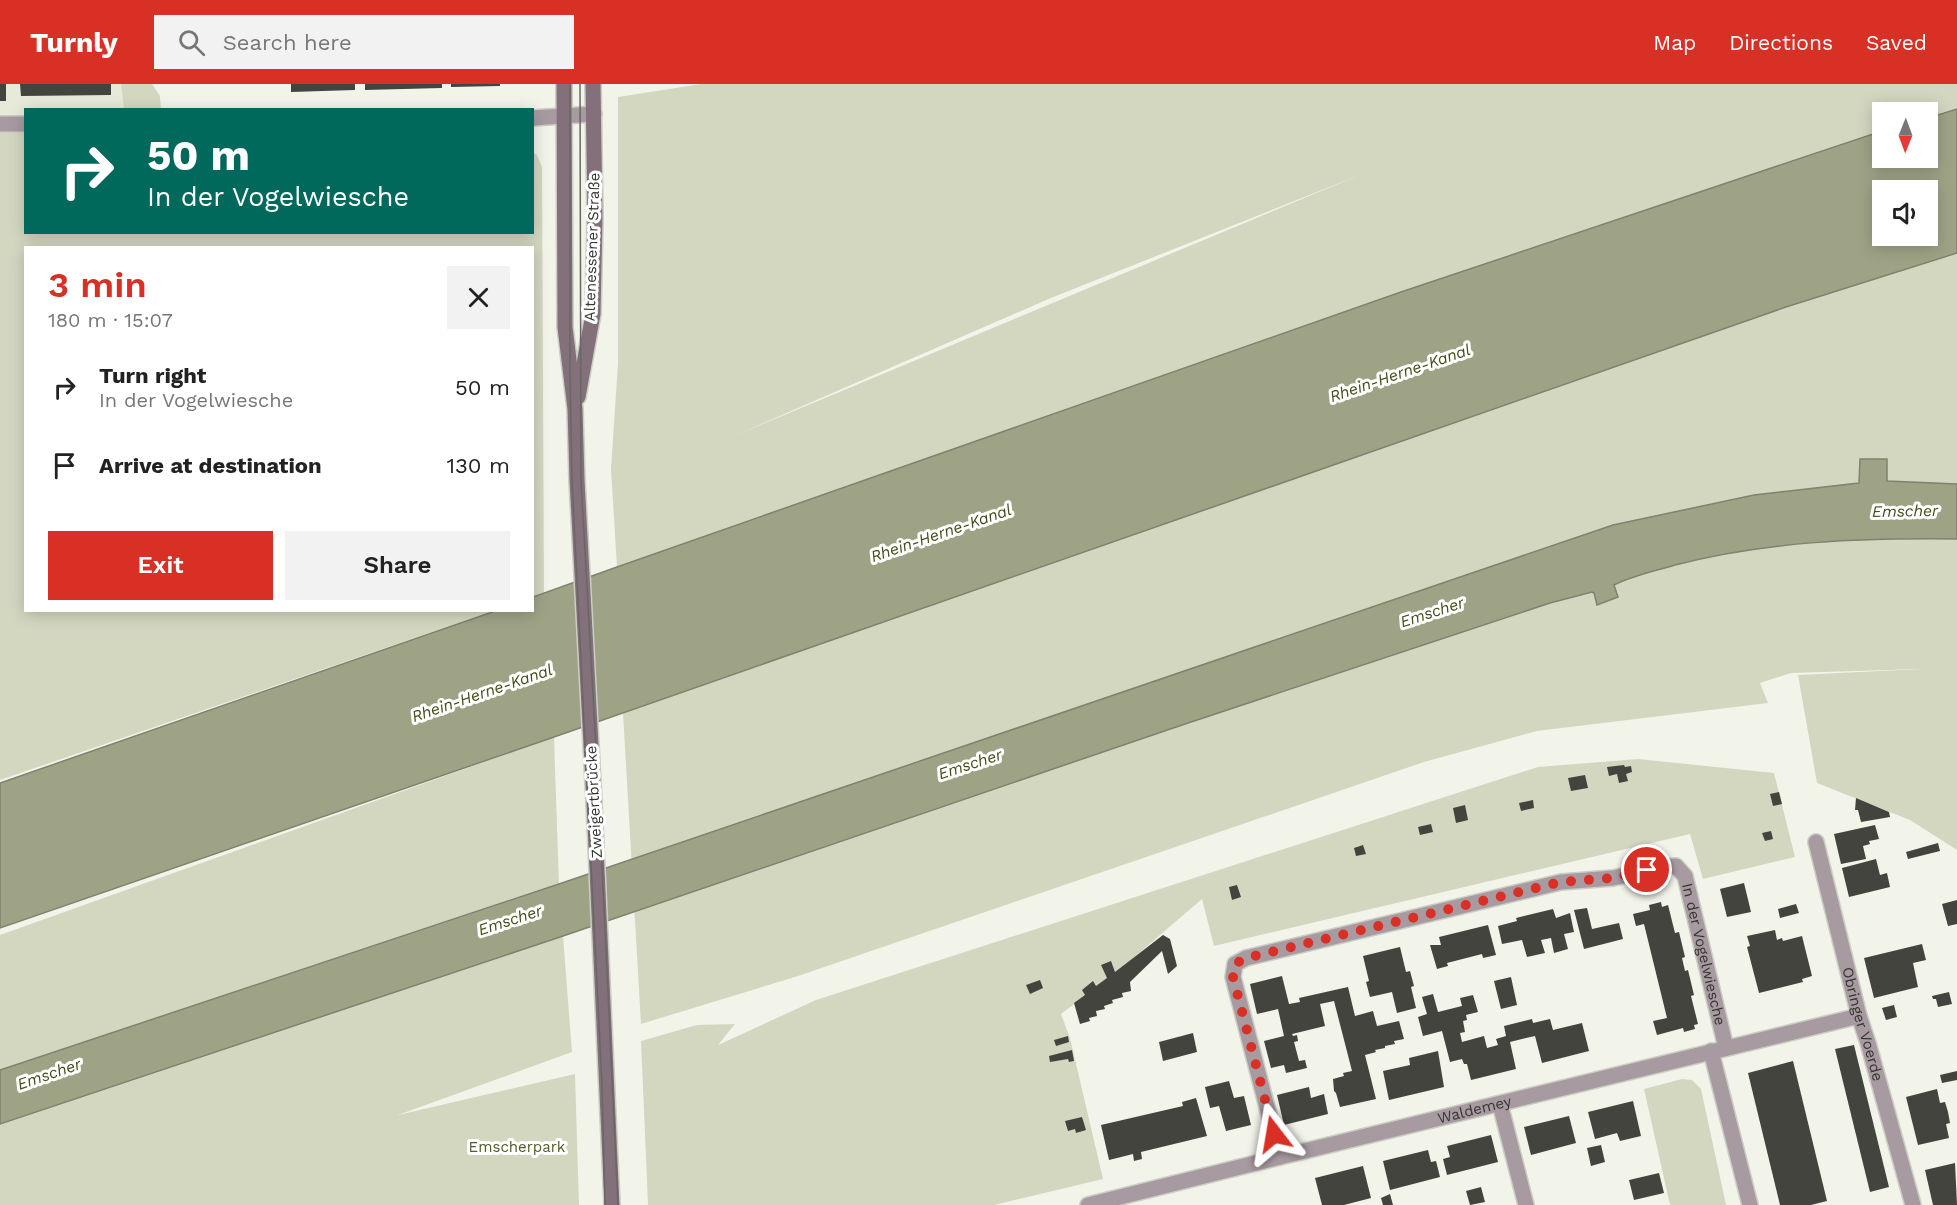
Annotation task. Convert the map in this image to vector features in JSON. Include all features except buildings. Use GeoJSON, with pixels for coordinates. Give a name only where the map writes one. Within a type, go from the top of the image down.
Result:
{"type":"FeatureCollection","features":[{"type":"Feature","properties":{"kind":"main road","name":"Altenessener Straße"},"geometry":{"type":"LineString","coordinates":[[564,84],[565,327],[575,409],[579,520]]}},
{"type":"Feature","properties":{"kind":"main road","name":"Altenessener Straße"},"geometry":{"type":"LineString","coordinates":[[575,409],[593,314],[596,218],[593,84]]}},
{"type":"Feature","properties":{"kind":"main road","name":"Zweigertbrücke"},"geometry":{"type":"LineString","coordinates":[[579,520],[612,1205]]}},
{"type":"Feature","properties":{"kind":"street"},"geometry":{"type":"LineString","coordinates":[[534,118],[594,114]]}},
{"type":"Feature","properties":{"kind":"street"},"geometry":{"type":"LineString","coordinates":[[0,124],[24,124]]}},
{"type":"Feature","properties":{"kind":"street","name":"Obringer Voerde"},"geometry":{"type":"LineString","coordinates":[[1816,842],[1859,1017],[1912,1205]]}},
{"type":"Feature","properties":{"kind":"street","name":"In der Vogelwiesche"},"geometry":{"type":"LineString","coordinates":[[1280,1157],[1233,977],[1235,964],[1246,958],[1561,882],[1613,878],[1676,866],[1684,876],[1719,1050]]}},
{"type":"Feature","properties":{"kind":"street","name":"Waldemey"},"geometry":{"type":"LineString","coordinates":[[1088,1205],[1859,1017]]}},
{"type":"Feature","properties":{"kind":"street"},"geometry":{"type":"LineString","coordinates":[[1719,1050],[1750,1205]]}},
{"type":"Feature","properties":{"kind":"street"},"geometry":{"type":"LineString","coordinates":[[1500,1104],[1526,1205]]}},
{"type":"Feature","properties":{"kind":"shaded area"},"geometry":{"type":"Polygon","coordinates":[[[0,84],[121,84],[124,108],[24,108],[24,120],[0,121],[0,84]]]}},
{"type":"Feature","properties":{"kind":"green space"},"geometry":{"type":"Polygon","coordinates":[[[121,84],[152,84],[160,96],[161,108],[124,108],[121,84]]]}},
{"type":"Feature","properties":{"kind":"green space"},"geometry":{"type":"Polygon","coordinates":[[[701,84],[1957,84],[1957,109],[1938,115],[1938,102],[1872,102],[1872,134],[1401,292],[617,567],[611,469],[618,363],[618,97],[701,84]],[[1362,174],[1051,298],[736,435],[1362,174]]]}},
{"type":"Feature","properties":{"kind":"green space"},"geometry":{"type":"Polygon","coordinates":[[[24,126],[24,234],[534,234],[534,153],[537,155],[542,167],[544,593],[534,597],[534,246],[24,246],[24,612],[490,612],[0,780],[0,127],[24,126]]]}},
{"type":"Feature","properties":{"kind":"green space"},"geometry":{"type":"Polygon","coordinates":[[[1957,253],[1957,850],[1910,820],[1817,783],[1798,675],[1921,669],[1791,673],[1760,683],[1768,703],[1537,731],[1424,762],[798,976],[641,1024],[623,713],[1786,307],[1957,253]]]}},
{"type":"Feature","properties":{"kind":"green space","name":"Emscherpark"},"geometry":{"type":"Polygon","coordinates":[[[554,737],[559,884],[572,1052],[398,1115],[575,1074],[579,1205],[0,1205],[0,935],[554,737]]]}},
{"type":"Feature","properties":{"kind":"green space"},"geometry":{"type":"Polygon","coordinates":[[[1638,759],[1774,773],[1795,857],[1703,879],[1690,834],[1214,946],[1202,899],[1125,965],[1061,1014],[1070,1038],[1103,1179],[994,1205],[648,1205],[641,1041],[697,1025],[735,1024],[718,1045],[816,1000],[1538,767],[1638,759]]]}},
{"type":"Feature","properties":{"kind":"green space"},"geometry":{"type":"Polygon","coordinates":[[[1682,1079],[1692,1080],[1701,1089],[1726,1205],[1670,1205],[1644,1089],[1682,1079]]]}},
{"type":"Feature","properties":{"kind":"water","name":"Rhein-Herne-Kanal"},"geometry":{"type":"Polygon","coordinates":[[[1957,109],[1957,253],[1786,307],[0,928],[0,783],[492,612],[534,612],[534,597],[1401,292],[1872,134],[1872,168],[1938,168],[1938,115],[1957,109]]]}},
{"type":"Feature","properties":{"kind":"water","name":"Emscher"},"geometry":{"type":"Polygon","coordinates":[[[1860,459],[1887,459],[1887,481],[1957,484],[1957,539],[1850,540],[1780,546],[1710,557],[1629,578],[1614,585],[1618,597],[1597,605],[1592,592],[1550,603],[0,1124],[0,1070],[559,884],[1613,525],[1754,495],[1859,483],[1860,459]]]}},
{"type":"Feature","properties":{"kind":"tram line"},"geometry":{"type":"LineString","coordinates":[[570,84],[572,481],[602,1085],[605,1205]]}},
{"type":"Feature","properties":{"kind":"tram line"},"geometry":{"type":"LineString","coordinates":[[580,84],[581,480],[618,1205]]}},
{"type":"Feature","properties":{"kind":"route"},"geometry":{"type":"LineString","coordinates":[[1274,1134],[1233,977],[1235,964],[1246,958],[1561,882],[1613,878],[1647,870]]}}]}
